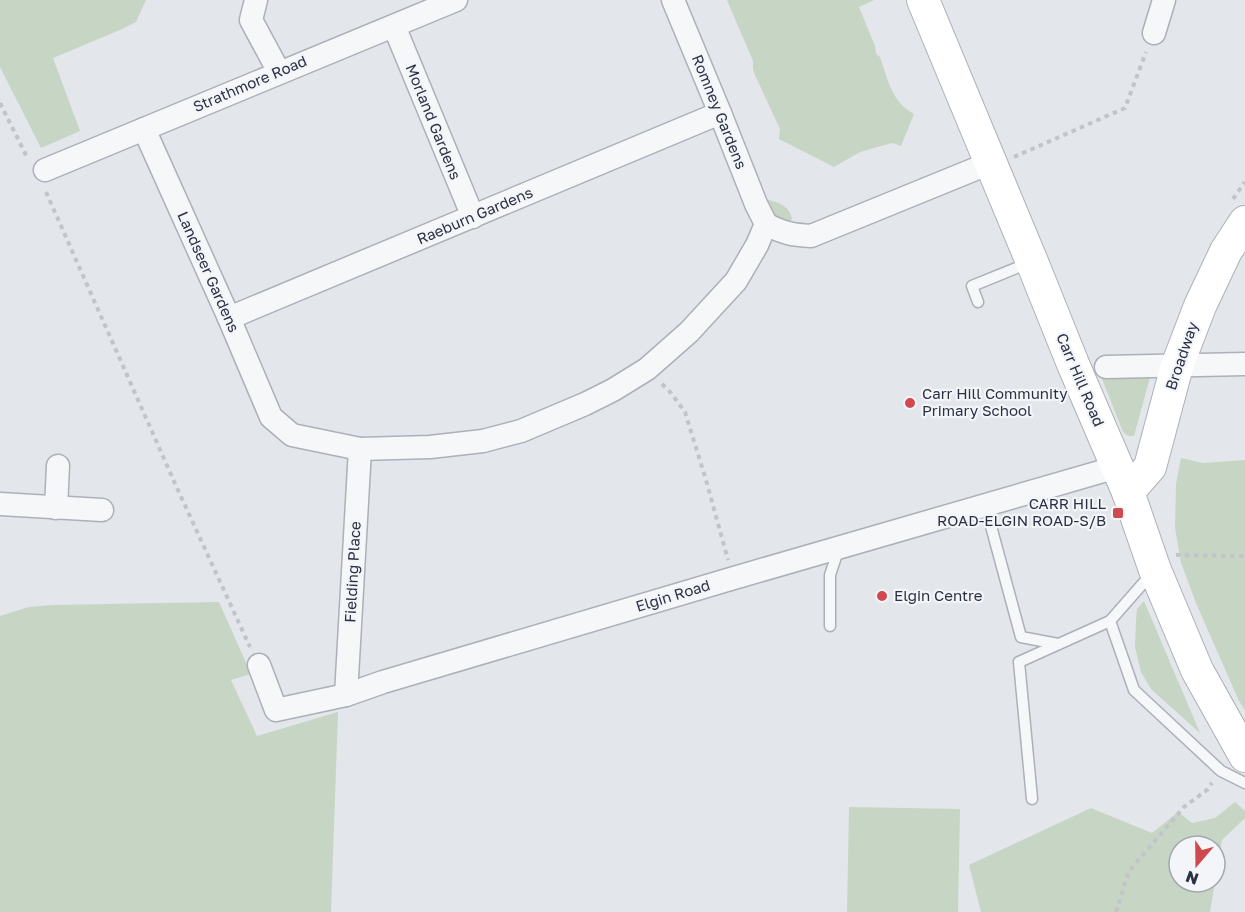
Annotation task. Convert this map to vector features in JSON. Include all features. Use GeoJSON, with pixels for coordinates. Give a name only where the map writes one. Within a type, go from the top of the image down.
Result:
{"type":"FeatureCollection","features":[{"type":"Feature","properties":{"kind":"street"},"geometry":{"type":"LineString","coordinates":[[256,0],[251,20],[279,72]]}},
{"type":"Feature","properties":{"kind":"street","name":"Strathmore Road"},"geometry":{"type":"LineString","coordinates":[[45,170],[456,0]]}},
{"type":"Feature","properties":{"kind":"street","name":"Romney Gardens"},"geometry":{"type":"LineString","coordinates":[[673,0],[766,224]]}},
{"type":"Feature","properties":{"kind":"street","name":"Carr Hill Road"},"geometry":{"type":"LineString","coordinates":[[923,0],[1122,480],[1233,764]]}},
{"type":"Feature","properties":{"kind":"street"},"geometry":{"type":"LineString","coordinates":[[1154,33],[1164,0]]}},
{"type":"Feature","properties":{"kind":"street","name":"Morland Gardens"},"geometry":{"type":"LineString","coordinates":[[394,26],[473,217]]}},
{"type":"Feature","properties":{"kind":"street","name":"Raeburn Gardens"},"geometry":{"type":"LineString","coordinates":[[229,318],[720,113]]}},
{"type":"Feature","properties":{"kind":"street","name":"Landseer Gardens"},"geometry":{"type":"LineString","coordinates":[[144,129],[271,417],[292,435],[360,449]]}},
{"type":"Feature","properties":{"kind":"street"},"geometry":{"type":"LineString","coordinates":[[360,449],[430,447],[483,441],[521,431],[585,404],[646,369],[689,332],[736,281],[757,245],[766,224],[780,232],[811,236],[991,165]]}},
{"type":"Feature","properties":{"kind":"street","name":"Broadway"},"geometry":{"type":"LineString","coordinates":[[1122,480],[1150,467],[1177,366],[1200,306],[1226,251],[1237,213]]}},
{"type":"Feature","properties":{"kind":"street"},"geometry":{"type":"LineString","coordinates":[[1106,367],[1245,364]]}},
{"type":"Feature","properties":{"kind":"street","name":"Fielding Place"},"geometry":{"type":"LineString","coordinates":[[346,695],[360,449]]}},
{"type":"Feature","properties":{"kind":"street"},"geometry":{"type":"LineString","coordinates":[[56,508],[58,466]]}},
{"type":"Feature","properties":{"kind":"street","name":"Elgin Road"},"geometry":{"type":"LineString","coordinates":[[259,665],[276,710],[346,695],[985,504],[1122,480]]}},
{"type":"Feature","properties":{"kind":"street"},"geometry":{"type":"LineString","coordinates":[[0,504],[102,510]]}},
{"type":"Feature","properties":{"kind":"lane"},"geometry":{"type":"LineString","coordinates":[[978,302],[972,286],[1032,262]]}},
{"type":"Feature","properties":{"kind":"lane"},"geometry":{"type":"LineString","coordinates":[[985,504],[1021,638],[1059,644]]}},
{"type":"Feature","properties":{"kind":"lane"},"geometry":{"type":"LineString","coordinates":[[830,626],[830,575],[839,548]]}},
{"type":"Feature","properties":{"kind":"lane"},"geometry":{"type":"LineString","coordinates":[[1032,799],[1019,662],[1110,621],[1153,564]]}},
{"type":"Feature","properties":{"kind":"lane"},"geometry":{"type":"LineString","coordinates":[[1110,621],[1134,690],[1233,764],[1245,783]]}},
{"type":"Feature","properties":{"kind":"path"},"geometry":{"type":"LineString","coordinates":[[991,165],[1125,108],[1154,33]]}},
{"type":"Feature","properties":{"kind":"path"},"geometry":{"type":"LineString","coordinates":[[1237,213],[1245,182]]}},
{"type":"Feature","properties":{"kind":"path"},"geometry":{"type":"LineString","coordinates":[[62,229],[177,488],[259,665]]}},
{"type":"Feature","properties":{"kind":"path"},"geometry":{"type":"LineString","coordinates":[[646,369],[671,393],[684,412],[734,578]]}},
{"type":"Feature","properties":{"kind":"path"},"geometry":{"type":"LineString","coordinates":[[1153,564],[1178,555],[1245,556]]}},
{"type":"Feature","properties":{"kind":"path"},"geometry":{"type":"LineString","coordinates":[[1116,912],[1130,870],[1184,807],[1207,790],[1233,764]]}},
{"type":"Feature","properties":{"kind":"green space"},"geometry":{"type":"Polygon","coordinates":[[[0,0],[146,0],[136,22],[53,58],[80,131],[41,148],[0,67],[0,0]]]}},
{"type":"Feature","properties":{"kind":"green space"},"geometry":{"type":"Polygon","coordinates":[[[727,0],[874,0],[859,7],[891,89],[900,103],[914,114],[901,146],[892,143],[860,152],[834,167],[779,139],[780,129],[754,73],[753,61],[727,0]]]}},
{"type":"Feature","properties":{"kind":"green space"},"geometry":{"type":"Polygon","coordinates":[[[764,199],[782,205],[789,211],[792,219],[788,223],[779,219],[764,199]]]}},
{"type":"Feature","properties":{"kind":"green space"},"geometry":{"type":"Polygon","coordinates":[[[1100,374],[1151,374],[1134,436],[1128,436],[1123,432],[1100,374]]]}},
{"type":"Feature","properties":{"kind":"green space"},"geometry":{"type":"Polygon","coordinates":[[[1181,458],[1203,463],[1245,460],[1245,710],[1196,603],[1181,563],[1175,528],[1176,484],[1181,458]]]}},
{"type":"Feature","properties":{"kind":"green space"},"geometry":{"type":"Polygon","coordinates":[[[1144,601],[1200,733],[1151,689],[1141,672],[1135,647],[1136,620],[1137,609],[1144,601]]]}},
{"type":"Feature","properties":{"kind":"green space"},"geometry":{"type":"Polygon","coordinates":[[[219,602],[251,674],[231,680],[257,736],[338,712],[331,912],[0,912],[0,616],[29,607],[52,605],[219,602]]]}},
{"type":"Feature","properties":{"kind":"green space"},"geometry":{"type":"Polygon","coordinates":[[[1235,802],[1245,811],[1245,818],[1227,835],[1167,834],[1167,894],[1213,894],[1210,912],[981,912],[969,865],[1091,808],[1152,833],[1178,812],[1192,823],[1215,818],[1235,802]]]}},
{"type":"Feature","properties":{"kind":"green space"},"geometry":{"type":"Polygon","coordinates":[[[849,807],[960,809],[958,912],[847,912],[849,807]]]}},
{"type":"Feature","properties":{"kind":"place","name":"Carr Hill Community Primary School"},"geometry":{"type":"Point","coordinates":[910,403]}},
{"type":"Feature","properties":{"kind":"place","name":"CARR HILL ROAD-ELGIN ROAD-S/B"},"geometry":{"type":"Point","coordinates":[1118,513]}},
{"type":"Feature","properties":{"kind":"place","name":"Elgin Centre"},"geometry":{"type":"Point","coordinates":[882,596]}}]}
